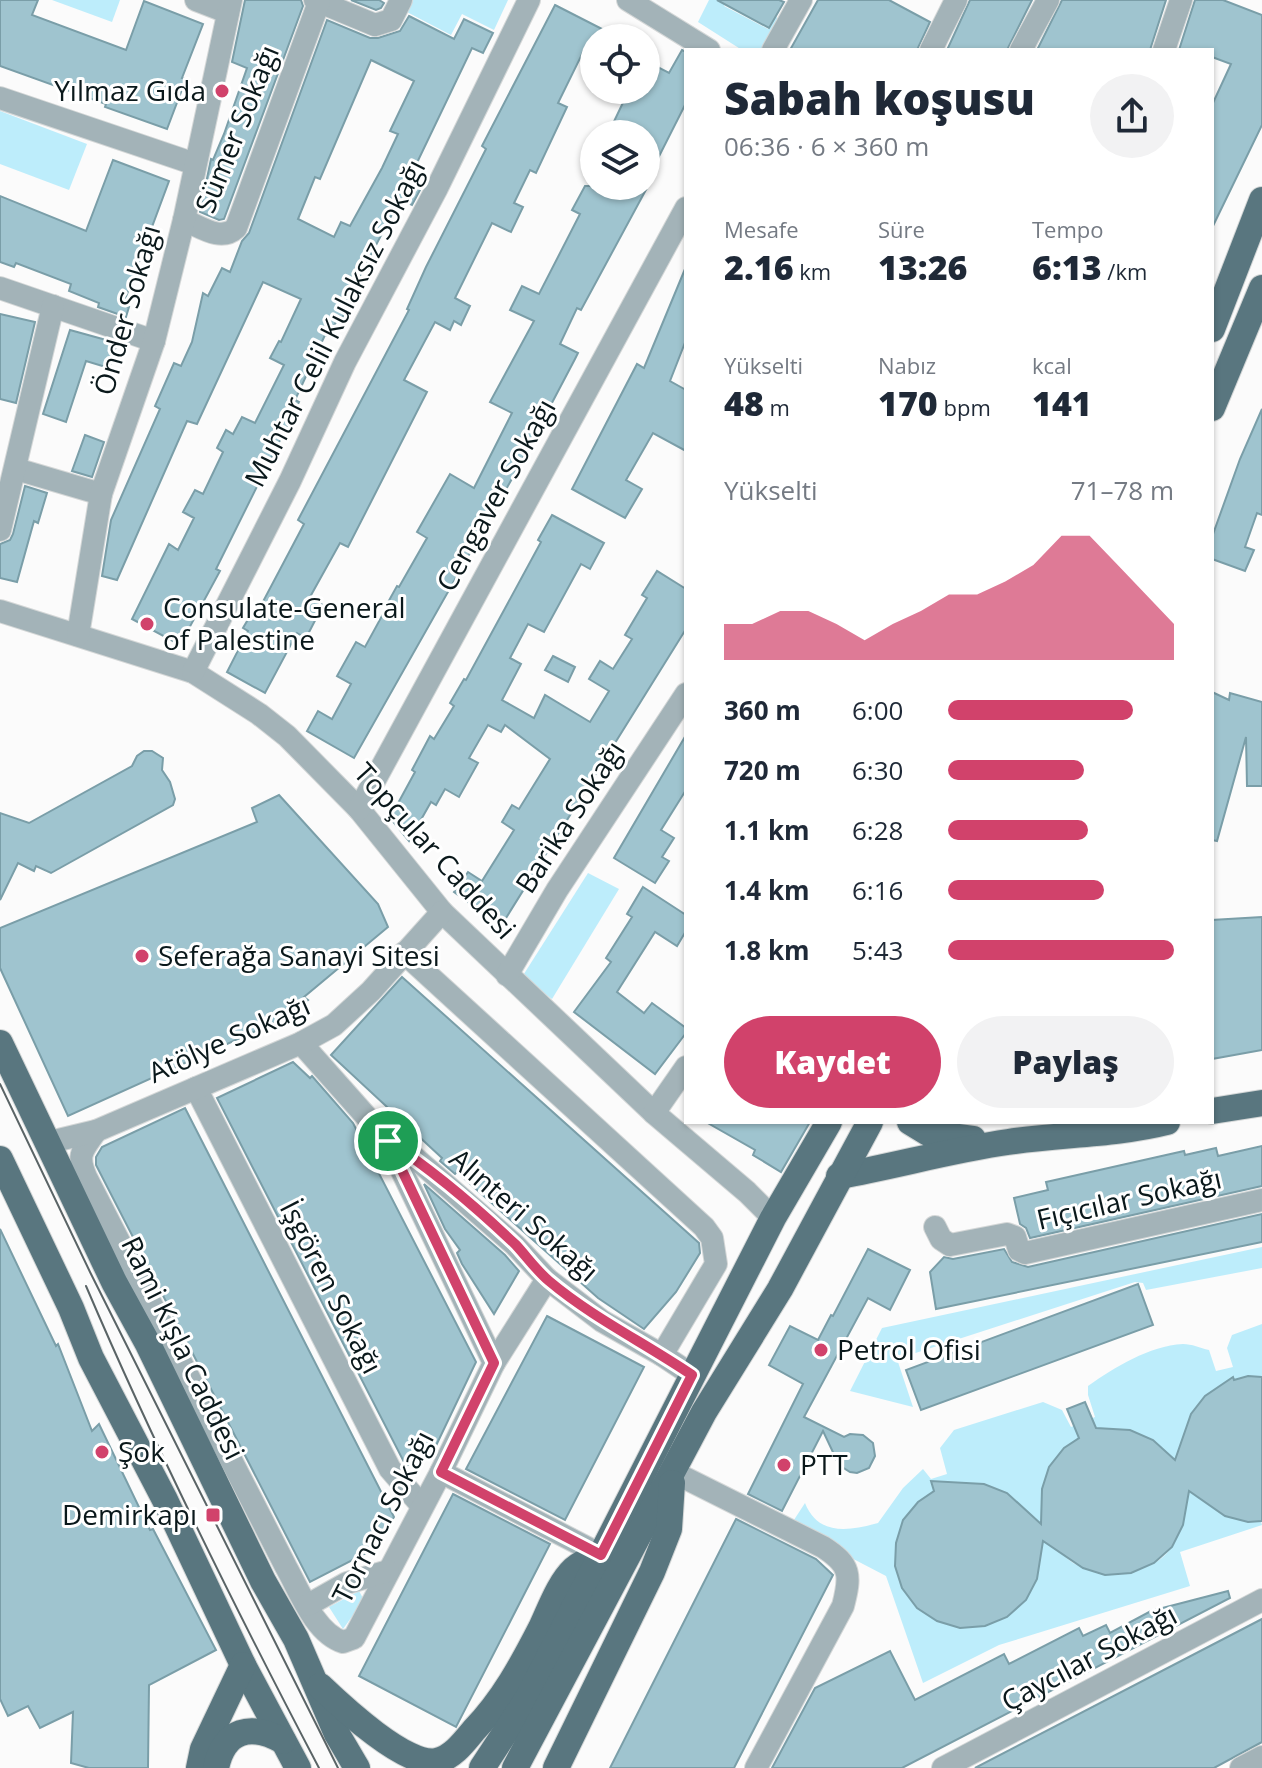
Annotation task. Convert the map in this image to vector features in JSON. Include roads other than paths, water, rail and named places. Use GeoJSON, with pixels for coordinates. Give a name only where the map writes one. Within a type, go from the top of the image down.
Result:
{"type":"FeatureCollection","features":[{"type":"Feature","properties":{"kind":"main road"},"geometry":{"type":"LineString","coordinates":[[1214,320],[1262,200]]}},
{"type":"Feature","properties":{"kind":"main road"},"geometry":{"type":"LineString","coordinates":[[1214,404],[1253,334],[1262,288]]}},
{"type":"Feature","properties":{"kind":"main road"},"geometry":{"type":"LineString","coordinates":[[1214,323],[1253,334]]}},
{"type":"Feature","properties":{"kind":"main road","name":"Rami Kışla Caddesi"},"geometry":{"type":"LineString","coordinates":[[0,1043],[46,1143],[263,1581],[296,1639],[337,1734],[357,1768]]}},
{"type":"Feature","properties":{"kind":"main road"},"geometry":{"type":"LineString","coordinates":[[1214,1111],[1262,1103]]}},
{"type":"Feature","properties":{"kind":"main road"},"geometry":{"type":"LineString","coordinates":[[482,1768],[528,1698],[773,1218],[828,1124]]}},
{"type":"Feature","properties":{"kind":"main road"},"geometry":{"type":"LineString","coordinates":[[515,1768],[704,1412],[780,1289],[803,1243],[848,1169],[869,1124]]}},
{"type":"Feature","properties":{"kind":"main road"},"geometry":{"type":"LineString","coordinates":[[913,1124],[928,1133],[973,1139]]}},
{"type":"Feature","properties":{"kind":"main road"},"geometry":{"type":"LineString","coordinates":[[848,1169],[908,1152],[1012,1131],[1076,1124]]}},
{"type":"Feature","properties":{"kind":"main road"},"geometry":{"type":"LineString","coordinates":[[814,1150],[848,1169],[990,1144],[1159,1124]]}},
{"type":"Feature","properties":{"kind":"main road"},"geometry":{"type":"LineString","coordinates":[[0,1159],[71,1308],[91,1358],[165,1500],[243,1665],[298,1768]]}},
{"type":"Feature","properties":{"kind":"main road"},"geometry":{"type":"LineString","coordinates":[[773,1218],[783,1235],[785,1250],[780,1289]]}},
{"type":"Feature","properties":{"kind":"main road"},"geometry":{"type":"LineString","coordinates":[[556,1768],[652,1572],[669,1529],[673,1472]]}},
{"type":"Feature","properties":{"kind":"main road"},"geometry":{"type":"LineString","coordinates":[[313,1680],[350,1715],[406,1753],[423,1761],[435,1762],[446,1757],[494,1710],[572,1571],[586,1560],[601,1555]]}},
{"type":"Feature","properties":{"kind":"main road"},"geometry":{"type":"LineString","coordinates":[[202,1766],[212,1728],[243,1665]]}},
{"type":"Feature","properties":{"kind":"main road"},"geometry":{"type":"LineString","coordinates":[[202,1766],[225,1744],[246,1731],[269,1734],[283,1741]]}},
{"type":"Feature","properties":{"kind":"street"},"geometry":{"type":"LineString","coordinates":[[196,0],[229,6]]}},
{"type":"Feature","properties":{"kind":"street"},"geometry":{"type":"LineString","coordinates":[[317,1],[375,25],[391,20],[401,0]]}},
{"type":"Feature","properties":{"kind":"street","name":"Muhtar Celil Kulaksız Sokağı"},"geometry":{"type":"LineString","coordinates":[[193,672],[290,481],[345,362],[437,188],[529,0]]}},
{"type":"Feature","properties":{"kind":"street"},"geometry":{"type":"LineString","coordinates":[[628,0],[706,48]]}},
{"type":"Feature","properties":{"kind":"street"},"geometry":{"type":"LineString","coordinates":[[774,48],[801,0]]}},
{"type":"Feature","properties":{"kind":"street"},"geometry":{"type":"LineString","coordinates":[[932,48],[956,0]]}},
{"type":"Feature","properties":{"kind":"street"},"geometry":{"type":"LineString","coordinates":[[1022,48],[1048,0]]}},
{"type":"Feature","properties":{"kind":"street"},"geometry":{"type":"LineString","coordinates":[[1165,48],[1181,0]]}},
{"type":"Feature","properties":{"kind":"street","name":"Sümer Sokağı"},"geometry":{"type":"LineString","coordinates":[[184,220],[222,236],[236,228],[317,1]]}},
{"type":"Feature","properties":{"kind":"street","name":"Önder Sokağı"},"geometry":{"type":"LineString","coordinates":[[78,635],[101,494],[154,341],[184,220],[229,6]]}},
{"type":"Feature","properties":{"kind":"street"},"geometry":{"type":"LineString","coordinates":[[0,98],[195,164]]}},
{"type":"Feature","properties":{"kind":"street","name":"Cengaver Sokağı"},"geometry":{"type":"LineString","coordinates":[[359,809],[684,212]]}},
{"type":"Feature","properties":{"kind":"street"},"geometry":{"type":"LineString","coordinates":[[0,288],[154,341]]}},
{"type":"Feature","properties":{"kind":"street"},"geometry":{"type":"LineString","coordinates":[[0,530],[53,306]]}},
{"type":"Feature","properties":{"kind":"street"},"geometry":{"type":"LineString","coordinates":[[16,469],[101,494]]}},
{"type":"Feature","properties":{"kind":"street","name":"Topçular Caddesi"},"geometry":{"type":"LineString","coordinates":[[0,611],[193,672],[259,714],[287,736],[359,809],[442,912],[654,1113],[773,1218]]}},
{"type":"Feature","properties":{"kind":"street","name":"Barika Sokağı"},"geometry":{"type":"LineString","coordinates":[[507,975],[557,890],[684,697]]}},
{"type":"Feature","properties":{"kind":"street","name":"Atölye Sokağı"},"geometry":{"type":"LineString","coordinates":[[46,1143],[96,1131],[301,1043],[334,1025],[371,991],[442,912]]}},
{"type":"Feature","properties":{"kind":"street"},"geometry":{"type":"LineString","coordinates":[[404,953],[704,1227],[712,1238],[716,1264],[662,1355]]}},
{"type":"Feature","properties":{"kind":"street","name":"Alınteri Sokağı"},"geometry":{"type":"LineString","coordinates":[[301,1043],[388,1141],[415,1158],[515,1245],[547,1279],[602,1321],[692,1375]]}},
{"type":"Feature","properties":{"kind":"street"},"geometry":{"type":"LineString","coordinates":[[654,1113],[684,1070]]}},
{"type":"Feature","properties":{"kind":"street","name":"İşgören Sokağı"},"geometry":{"type":"LineString","coordinates":[[196,1088],[390,1469],[422,1506]]}},
{"type":"Feature","properties":{"kind":"street","name":"Tornacı Sokağı"},"geometry":{"type":"LineString","coordinates":[[96,1131],[79,1162],[86,1177],[286,1567],[332,1638],[343,1642],[354,1638],[494,1363],[547,1279]]}},
{"type":"Feature","properties":{"kind":"street"},"geometry":{"type":"LineString","coordinates":[[388,1141],[494,1363]]}},
{"type":"Feature","properties":{"kind":"street","name":"Fıçıcılar Sokağı"},"geometry":{"type":"LineString","coordinates":[[935,1227],[941,1239],[950,1245],[1007,1234],[1015,1237],[1019,1250],[1025,1253],[1262,1200]]}},
{"type":"Feature","properties":{"kind":"street"},"geometry":{"type":"LineString","coordinates":[[441,1472],[601,1555]]}},
{"type":"Feature","properties":{"kind":"street"},"geometry":{"type":"LineString","coordinates":[[673,1472],[823,1547],[840,1558],[847,1567],[849,1585],[843,1606],[756,1768]]}},
{"type":"Feature","properties":{"kind":"street"},"geometry":{"type":"LineString","coordinates":[[308,1605],[347,1583],[388,1571]]}},
{"type":"Feature","properties":{"kind":"street","name":"Çaycılar Sokağı"},"geometry":{"type":"LineString","coordinates":[[943,1768],[1262,1600]]}},
{"type":"Feature","properties":{"kind":"street"},"geometry":{"type":"LineString","coordinates":[[1241,1768],[1262,1757]]}},
{"type":"Feature","properties":{"kind":"tram line"},"geometry":{"type":"LineString","coordinates":[[0,1084],[90,1272],[338,1768]]}},
{"type":"Feature","properties":{"kind":"tram line"},"geometry":{"type":"LineString","coordinates":[[86,1286],[198,1529],[319,1768]]}},
{"type":"Feature","properties":{"kind":"place","name":"Yılmaz Gıda"},"geometry":{"type":"Point","coordinates":[222,91]}},
{"type":"Feature","properties":{"kind":"place","name":"Consulate-General of Palestine"},"geometry":{"type":"Point","coordinates":[147,624]}},
{"type":"Feature","properties":{"kind":"place","name":"Seferağa Sanayi Sitesi"},"geometry":{"type":"Point","coordinates":[142,956]}},
{"type":"Feature","properties":{"kind":"place","name":"Petrol Ofisi"},"geometry":{"type":"Point","coordinates":[821,1350]}},
{"type":"Feature","properties":{"kind":"place","name":"Şok"},"geometry":{"type":"Point","coordinates":[102,1452]}},
{"type":"Feature","properties":{"kind":"place","name":"PTT"},"geometry":{"type":"Point","coordinates":[784,1465]}},
{"type":"Feature","properties":{"kind":"place","name":"Demirkapı"},"geometry":{"type":"Point","coordinates":[213,1515]}}]}
